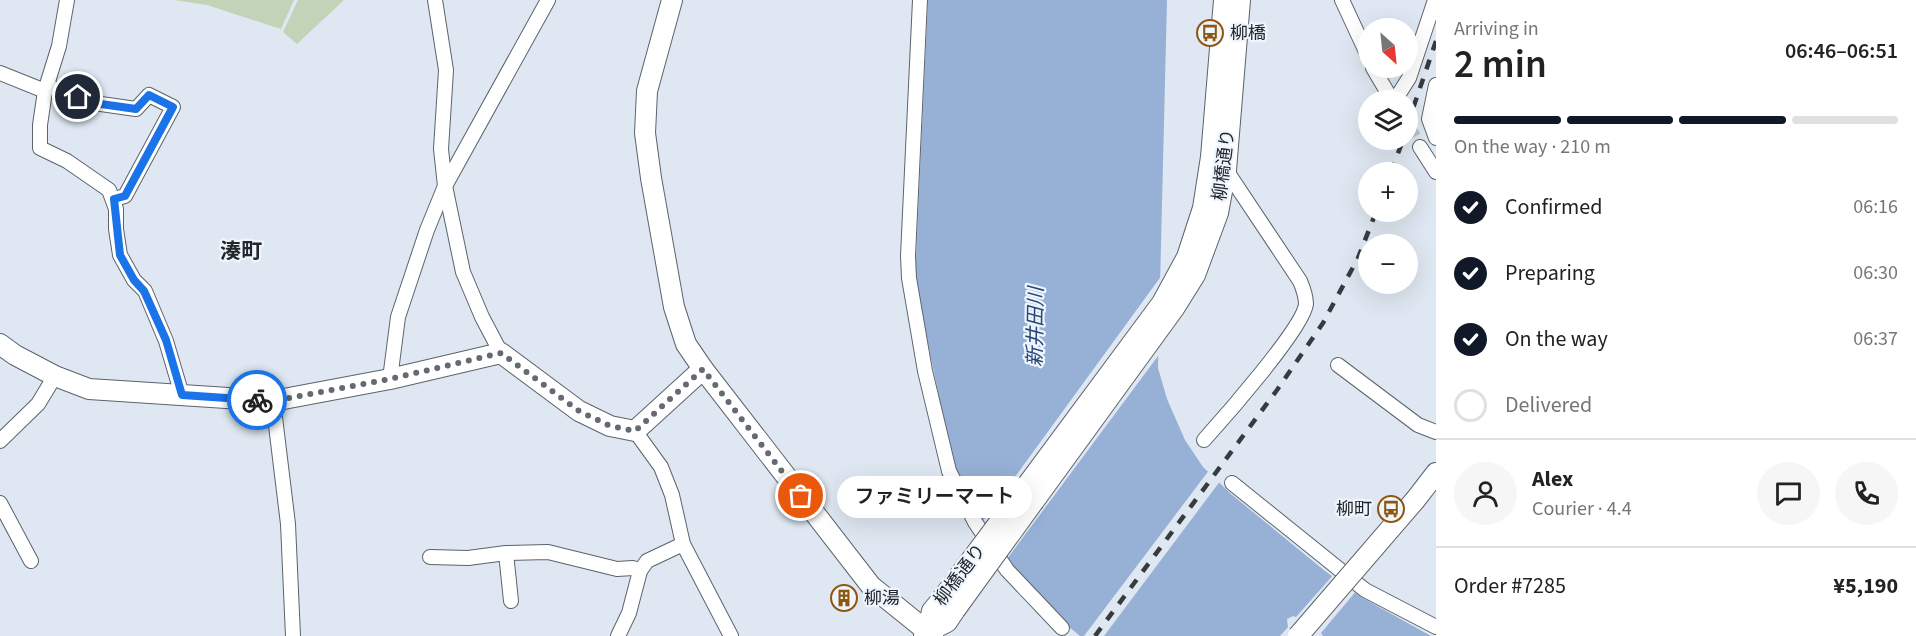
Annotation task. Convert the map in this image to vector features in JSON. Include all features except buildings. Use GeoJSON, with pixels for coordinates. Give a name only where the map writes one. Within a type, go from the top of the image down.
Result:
{"type":"FeatureCollection","features":[{"type":"Feature","properties":{"kind":"street"},"geometry":{"type":"LineString","coordinates":[[67,0],[59,46],[46,89],[40,125],[40,148],[67,161],[109,190],[114,199],[120,255],[134,280],[144,291],[166,340],[182,395]]}},
{"type":"Feature","properties":{"kind":"street"},"geometry":{"type":"LineString","coordinates":[[435,0],[446,70],[441,149],[445,186],[463,272],[482,317],[501,353],[579,411],[610,426],[635,431],[661,467],[672,495],[683,544],[731,636]]}},
{"type":"Feature","properties":{"kind":"street"},"geometry":{"type":"LineString","coordinates":[[390,379],[398,317],[427,230],[445,186],[548,0]]}},
{"type":"Feature","properties":{"kind":"street"},"geometry":{"type":"LineString","coordinates":[[672,0],[647,91],[645,133],[674,307],[686,344],[871,586],[928,635]]}},
{"type":"Feature","properties":{"kind":"street"},"geometry":{"type":"LineString","coordinates":[[920,0],[908,256],[909,279],[925,371],[949,471],[975,522],[1007,570],[1062,628]]}},
{"type":"Feature","properties":{"kind":"street","name":"柳橋通り"},"geometry":{"type":"LineString","coordinates":[[1210,210],[1211,157],[1224,0]]}},
{"type":"Feature","properties":{"kind":"street","name":"柳橋通り"},"geometry":{"type":"LineString","coordinates":[[928,635],[947,622],[948,604],[1175,307],[1195,274],[1210,210],[1226,170],[1240,0]]}},
{"type":"Feature","properties":{"kind":"street"},"geometry":{"type":"LineString","coordinates":[[1342,0],[1358,34]]}},
{"type":"Feature","properties":{"kind":"street"},"geometry":{"type":"LineString","coordinates":[[1400,90],[1409,78],[1435,0]]}},
{"type":"Feature","properties":{"kind":"street"},"geometry":{"type":"LineString","coordinates":[[0,73],[94,103],[136,109],[149,95],[173,107],[125,196],[114,199]]}},
{"type":"Feature","properties":{"kind":"street"},"geometry":{"type":"LineString","coordinates":[[1432,167],[1436,138],[1429,119],[1436,85]]}},
{"type":"Feature","properties":{"kind":"street"},"geometry":{"type":"LineString","coordinates":[[1420,147],[1432,167]]}},
{"type":"Feature","properties":{"kind":"street"},"geometry":{"type":"LineString","coordinates":[[1204,440],[1240,400],[1296,325],[1306,303],[1300,281],[1226,170]]}},
{"type":"Feature","properties":{"kind":"street"},"geometry":{"type":"LineString","coordinates":[[0,344],[15,355],[55,376],[89,389],[273,401],[390,379],[501,353]]}},
{"type":"Feature","properties":{"kind":"street"},"geometry":{"type":"LineString","coordinates":[[1338,364],[1418,425],[1436,432]]}},
{"type":"Feature","properties":{"kind":"street"},"geometry":{"type":"LineString","coordinates":[[635,431],[703,369]]}},
{"type":"Feature","properties":{"kind":"street"},"geometry":{"type":"LineString","coordinates":[[0,441],[38,404],[55,376]]}},
{"type":"Feature","properties":{"kind":"street"},"geometry":{"type":"LineString","coordinates":[[273,401],[288,524],[293,636]]}},
{"type":"Feature","properties":{"kind":"street"},"geometry":{"type":"LineString","coordinates":[[1298,636],[1436,473]]}},
{"type":"Feature","properties":{"kind":"street"},"geometry":{"type":"LineString","coordinates":[[1232,483],[1365,590],[1436,627]]}},
{"type":"Feature","properties":{"kind":"street"},"geometry":{"type":"LineString","coordinates":[[0,503],[31,561]]}},
{"type":"Feature","properties":{"kind":"street"},"geometry":{"type":"LineString","coordinates":[[618,636],[629,613],[640,572],[647,561],[683,544]]}},
{"type":"Feature","properties":{"kind":"street"},"geometry":{"type":"LineString","coordinates":[[430,557],[468,558],[506,553],[548,552],[617,569],[633,568],[640,572]]}},
{"type":"Feature","properties":{"kind":"street"},"geometry":{"type":"LineString","coordinates":[[506,553],[511,601]]}},
{"type":"Feature","properties":{"kind":"green space"},"geometry":{"type":"Polygon","coordinates":[[[174,0],[294,0],[281,29],[207,5],[174,0]]]}},
{"type":"Feature","properties":{"kind":"green space"},"geometry":{"type":"Polygon","coordinates":[[[298,0],[344,0],[297,44],[283,32],[298,0]]]}},
{"type":"Feature","properties":{"kind":"water","name":"新井田川"},"geometry":{"type":"Polygon","coordinates":[[[928,0],[1167,0],[1158,368],[1167,399],[1185,440],[1203,467],[1231,494],[1325,571],[1361,597],[1431,636],[1080,636],[1012,570],[967,499],[954,470],[915,280],[928,0]]]}},
{"type":"Feature","properties":{"kind":"pier"},"geometry":{"type":"Polygon","coordinates":[[[1162,275],[1161,352],[1004,563],[980,525],[1162,275]]]}},
{"type":"Feature","properties":{"kind":"pier"},"geometry":{"type":"Polygon","coordinates":[[[1210,469],[1221,480],[1104,636],[1084,636],[1210,469]]]}},
{"type":"Feature","properties":{"kind":"pier"},"geometry":{"type":"Polygon","coordinates":[[[1334,574],[1357,590],[1321,633],[1323,636],[1280,636],[1288,627],[1287,619],[1296,617],[1334,574]]]}},
{"type":"Feature","properties":{"kind":"railway"},"geometry":{"type":"LineString","coordinates":[[1418,94],[1436,41]]}},
{"type":"Feature","properties":{"kind":"railway"},"geometry":{"type":"LineString","coordinates":[[1395,162],[1399,150]]}},
{"type":"Feature","properties":{"kind":"railway"},"geometry":{"type":"LineString","coordinates":[[1095,636],[1277,390],[1323,323],[1358,258],[1372,222]]}},
{"type":"Feature","properties":{"kind":"way so far"},"geometry":{"type":"LineString","coordinates":[[257,400],[273,401],[390,379],[501,353],[579,411],[610,426],[635,431],[703,369],[801,496]]}},
{"type":"Feature","properties":{"kind":"place","name":"柳橋"},"geometry":{"type":"Point","coordinates":[1210,33]}},
{"type":"Feature","properties":{"kind":"place","name":"ファミリーマート"},"geometry":{"type":"Point","coordinates":[801,496]}},
{"type":"Feature","properties":{"kind":"place","name":"柳町"},"geometry":{"type":"Point","coordinates":[1391,509]}},
{"type":"Feature","properties":{"kind":"place","name":"柳湯"},"geometry":{"type":"Point","coordinates":[844,598]}},
{"type":"Feature","properties":{"kind":"district","name":"湊町"},"geometry":{"type":"Point","coordinates":[241,251]}},
{"type":"Feature","properties":{"kind":"route"},"geometry":{"type":"LineString","coordinates":[[78,97],[94,103],[136,109],[149,95],[173,107],[125,196],[114,199],[120,255],[134,280],[144,291],[166,340],[182,395],[257,400]]}}]}
